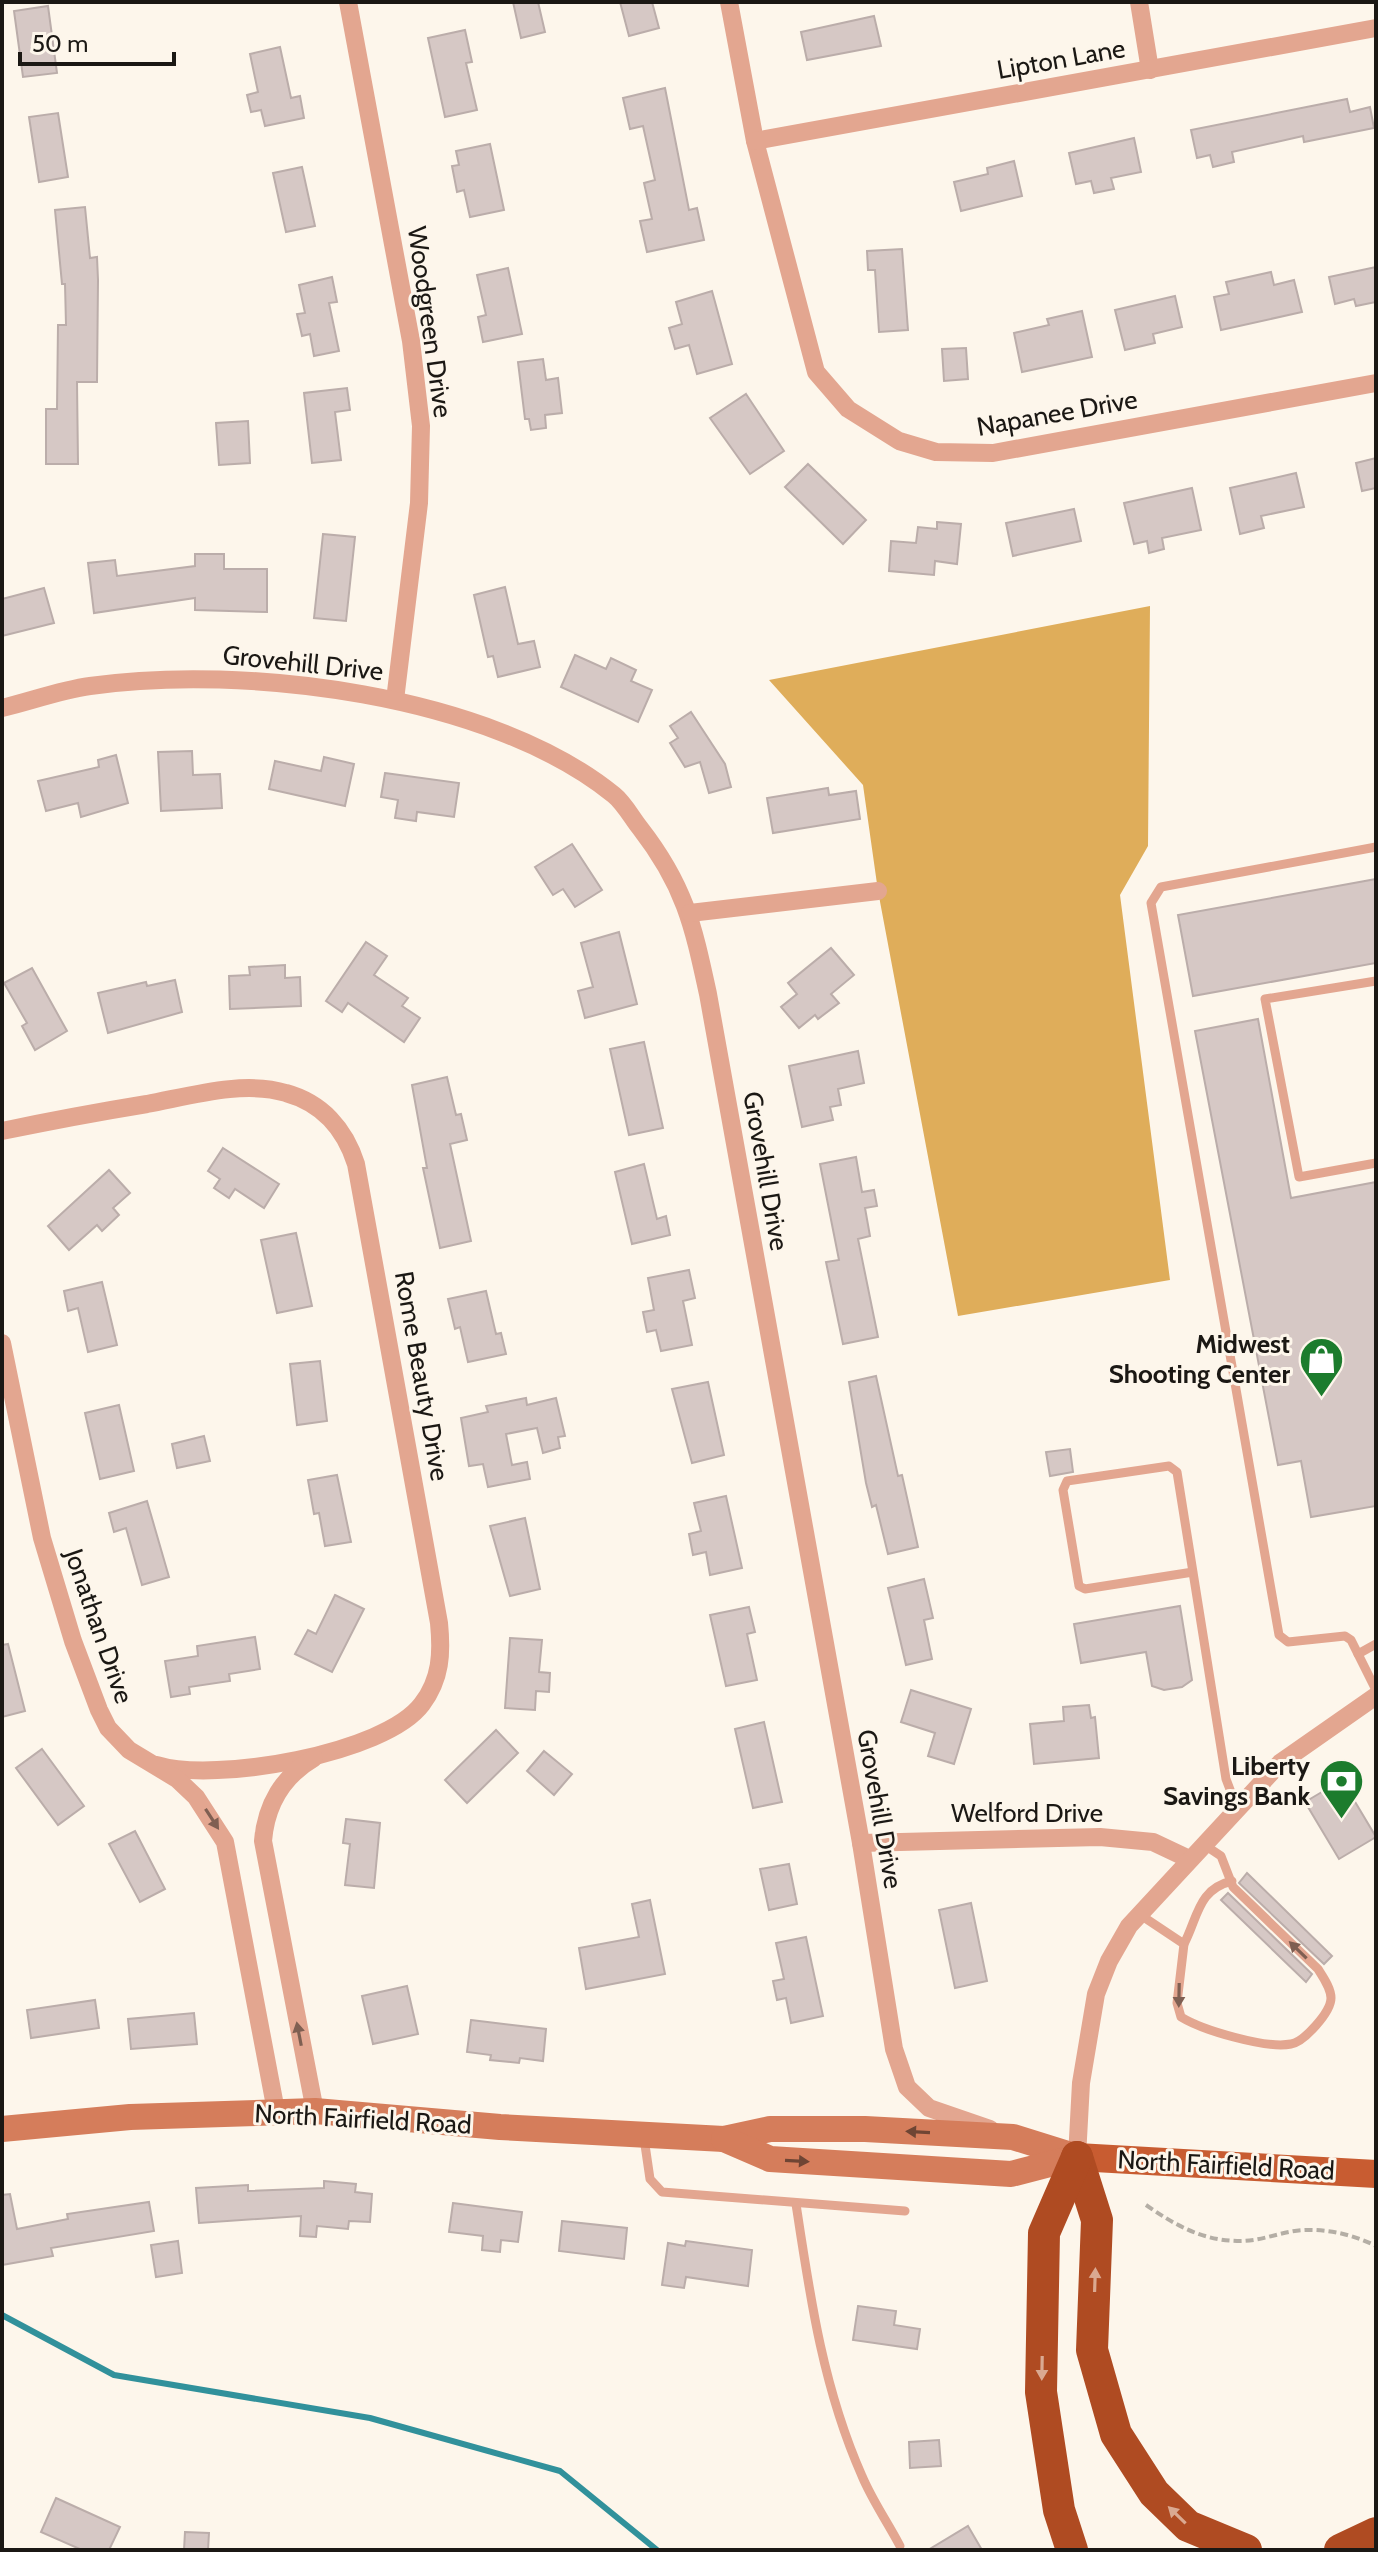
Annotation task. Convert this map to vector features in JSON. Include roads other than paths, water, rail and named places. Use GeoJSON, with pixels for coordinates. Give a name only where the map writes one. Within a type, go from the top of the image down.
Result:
{"type":"FeatureCollection","features":[{"type":"Feature","properties":{"kind":"highway"},"geometry":{"type":"LineString","coordinates":[[1072,2550],[1059,2510],[1041,2392],[1044,2233],[1077,2157]]}},
{"type":"Feature","properties":{"kind":"highway"},"geometry":{"type":"LineString","coordinates":[[1077,2157],[1097,2220],[1092,2350],[1116,2434],[1154,2493],[1188,2526],[1246,2550]]}},
{"type":"Feature","properties":{"kind":"highway"},"geometry":{"type":"LineString","coordinates":[[1340,2550],[1376,2533]]}},
{"type":"Feature","properties":{"kind":"main road","name":"North Fairfield Road"},"geometry":{"type":"LineString","coordinates":[[2,2129],[130,2117],[276,2111],[315,2111],[500,2127],[724,2139],[770,2129],[865,2129],[1013,2137],[1077,2157],[1376,2174]]}},
{"type":"Feature","properties":{"kind":"main road","name":"North Fairfield Road"},"geometry":{"type":"LineString","coordinates":[[724,2139],[770,2159],[1011,2174],[1077,2157]]}},
{"type":"Feature","properties":{"kind":"street","name":"Woodgreen Drive"},"geometry":{"type":"LineString","coordinates":[[348,2],[411,341],[421,426],[419,503],[395,700]]}},
{"type":"Feature","properties":{"kind":"street","name":"Napanee Drive"},"geometry":{"type":"LineString","coordinates":[[729,2],[755,141],[816,372],[848,409],[899,441],[936,452],[993,453],[1376,383]]}},
{"type":"Feature","properties":{"kind":"street"},"geometry":{"type":"LineString","coordinates":[[1139,2],[1150,70]]}},
{"type":"Feature","properties":{"kind":"street","name":"Lipton Lane"},"geometry":{"type":"LineString","coordinates":[[755,141],[1376,28]]}},
{"type":"Feature","properties":{"kind":"street","name":"Grovehill Drive"},"geometry":{"type":"LineString","coordinates":[[2,708],[88,686],[160,680],[249,678],[395,700],[502,733],[558,761],[615,796],[662,856],[690,913],[708,994],[861,1843],[894,2049],[907,2087],[929,2108],[1013,2137]]}},
{"type":"Feature","properties":{"kind":"street"},"geometry":{"type":"LineString","coordinates":[[690,913],[878,891]]}},
{"type":"Feature","properties":{"kind":"street","name":"Rome Beauty Drive"},"geometry":{"type":"LineString","coordinates":[[2,1131],[219,1091],[251,1089],[284,1092],[306,1100],[328,1116],[345,1137],[356,1164],[382,1290],[442,1651],[432,1689],[409,1718],[383,1734],[324,1753],[211,1773],[157,1765]]}},
{"type":"Feature","properties":{"kind":"street","name":"Jonathan Drive"},"geometry":{"type":"LineString","coordinates":[[2,1343],[42,1538],[73,1641],[108,1728],[129,1750],[157,1765],[196,1797],[225,1842],[276,2111]]}},
{"type":"Feature","properties":{"kind":"street"},"geometry":{"type":"LineString","coordinates":[[1077,2157],[1081,2083],[1096,1994],[1109,1961],[1139,1914],[1280,1763],[1376,1696]]}},
{"type":"Feature","properties":{"kind":"street"},"geometry":{"type":"LineString","coordinates":[[315,2111],[263,1841],[268,1812],[280,1788],[300,1767],[324,1753]]}},
{"type":"Feature","properties":{"kind":"street","name":"Welford Drive"},"geometry":{"type":"LineString","coordinates":[[861,1843],[1100,1837],[1153,1842],[1189,1859]]}},
{"type":"Feature","properties":{"kind":"lane"},"geometry":{"type":"LineString","coordinates":[[1376,847],[1161,887],[1151,903],[1279,1635],[1288,1642],[1345,1636],[1351,1640],[1376,1690]]}},
{"type":"Feature","properties":{"kind":"lane"},"geometry":{"type":"LineString","coordinates":[[1376,981],[1265,999],[1299,1177],[1376,1163]]}},
{"type":"Feature","properties":{"kind":"lane"},"geometry":{"type":"LineString","coordinates":[[1193,1572],[1085,1589],[1079,1586],[1063,1490],[1067,1481],[1169,1466],[1177,1472],[1193,1572],[1226,1779],[1237,1808]]}},
{"type":"Feature","properties":{"kind":"lane"},"geometry":{"type":"LineString","coordinates":[[1358,1654],[1376,1644]]}},
{"type":"Feature","properties":{"kind":"lane"},"geometry":{"type":"LineString","coordinates":[[1203,1844],[1221,1856],[1232,1881],[1233,1887],[1318,1969],[1327,1983],[1331,1998],[1329,2006],[1309,2033],[1292,2044],[1212,2032],[1181,2017],[1177,2003],[1184,1944],[1205,1895],[1215,1885],[1232,1881]]}},
{"type":"Feature","properties":{"kind":"lane"},"geometry":{"type":"LineString","coordinates":[[1139,1914],[1184,1944]]}},
{"type":"Feature","properties":{"kind":"lane"},"geometry":{"type":"LineString","coordinates":[[643,2135],[650,2179],[662,2192],[905,2211]]}},
{"type":"Feature","properties":{"kind":"lane"},"geometry":{"type":"LineString","coordinates":[[796,2204],[816,2337],[832,2397],[862,2478],[900,2546]]}},
{"type":"Feature","properties":{"kind":"waterway"},"geometry":{"type":"LineString","coordinates":[[2,2315],[114,2375],[370,2418],[560,2471],[657,2550]]}},
{"type":"Feature","properties":{"kind":"place","name":"Midwest Shooting Center"},"geometry":{"type":"Point","coordinates":[1321,1398]}},
{"type":"Feature","properties":{"kind":"place","name":"Liberty Savings Bank"},"geometry":{"type":"Point","coordinates":[1341,1820]}}]}
